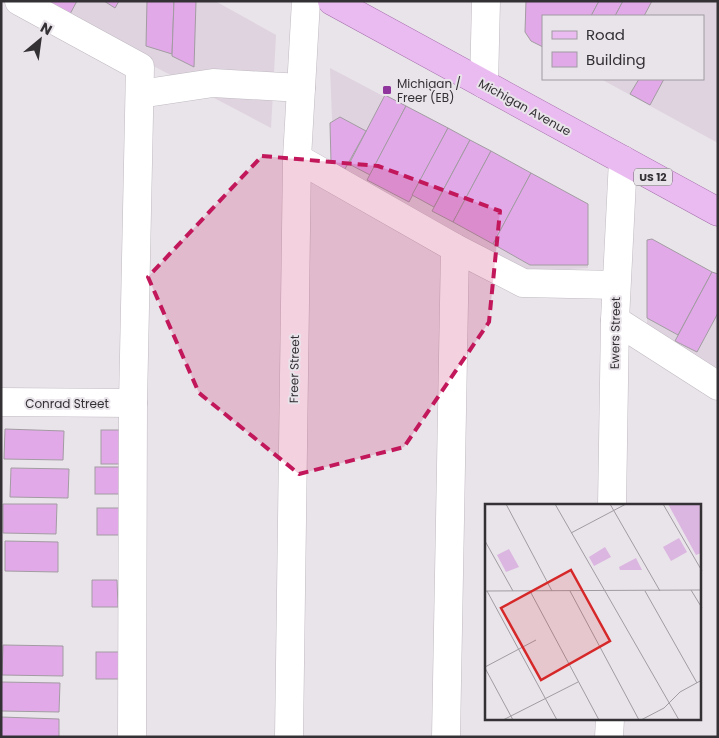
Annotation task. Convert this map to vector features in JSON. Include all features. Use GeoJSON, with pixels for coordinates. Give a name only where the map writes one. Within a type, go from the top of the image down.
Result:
{"type":"FeatureCollection","features":[{"type":"Feature","properties":{"kind":"main road","name":"Michigan Avenue"},"geometry":{"type":"LineString","coordinates":[[332,1],[718,212]]}},
{"type":"Feature","properties":{"kind":"street"},"geometry":{"type":"LineString","coordinates":[[19,1],[140,67],[133,403],[132,737]]}},
{"type":"Feature","properties":{"kind":"street","name":"Freer Street"},"geometry":{"type":"LineString","coordinates":[[289,737],[297,158],[306,1]]}},
{"type":"Feature","properties":{"kind":"street"},"geometry":{"type":"LineString","coordinates":[[484,84],[486,1]]}},
{"type":"Feature","properties":{"kind":"street"},"geometry":{"type":"LineString","coordinates":[[140,94],[213,83],[301,88]]}},
{"type":"Feature","properties":{"kind":"street"},"geometry":{"type":"LineString","coordinates":[[297,158],[455,248],[523,283],[616,285]]}},
{"type":"Feature","properties":{"kind":"street","name":"Ewers Street"},"geometry":{"type":"LineString","coordinates":[[612,504],[616,285],[623,160]]}},
{"type":"Feature","properties":{"kind":"street"},"geometry":{"type":"LineString","coordinates":[[446,737],[455,248]]}},
{"type":"Feature","properties":{"kind":"street"},"geometry":{"type":"LineString","coordinates":[[615,320],[718,386]]}},
{"type":"Feature","properties":{"kind":"street","name":"Conrad Street"},"geometry":{"type":"LineString","coordinates":[[1,402],[133,403]]}},
{"type":"Feature","properties":{"kind":"street"},"geometry":{"type":"LineString","coordinates":[[609,737],[610,720]]}},
{"type":"Feature","properties":{"kind":"highlighted area"},"geometry":{"type":"Polygon","coordinates":[[[262,156],[378,166],[500,211],[489,322],[404,447],[299,474],[199,393],[148,277],[262,156]]]}},
{"type":"Feature","properties":{"kind":"shaded area"},"geometry":{"type":"Polygon","coordinates":[[[30,1],[215,1],[276,35],[271,128],[30,1]]]}},
{"type":"Feature","properties":{"kind":"shaded area"},"geometry":{"type":"Polygon","coordinates":[[[526,1],[718,2],[718,143],[603,80],[704,80],[704,15],[542,15],[542,46],[531,41],[525,32],[526,1]]]}},
{"type":"Feature","properties":{"kind":"shaded area"},"geometry":{"type":"Polygon","coordinates":[[[330,68],[588,204],[588,268],[527,271],[334,167],[330,68]]]}},
{"type":"Feature","properties":{"kind":"shaded area"},"geometry":{"type":"Polygon","coordinates":[[[647,243],[718,282],[718,369],[647,329],[647,243]]]}},
{"type":"Feature","properties":{"kind":"building"},"geometry":{"type":"Polygon","coordinates":[[[47,1],[77,1],[70,14],[47,1]]]}},
{"type":"Feature","properties":{"kind":"building"},"geometry":{"type":"Polygon","coordinates":[[[104,1],[119,1],[115,8],[104,1]]]}},
{"type":"Feature","properties":{"kind":"building"},"geometry":{"type":"Polygon","coordinates":[[[147,1],[174,1],[172,54],[146,46],[147,1]]]}},
{"type":"Feature","properties":{"kind":"building"},"geometry":{"type":"Polygon","coordinates":[[[174,1],[196,1],[194,67],[172,56],[174,1]]]}},
{"type":"Feature","properties":{"kind":"building"},"geometry":{"type":"Polygon","coordinates":[[[526,1],[599,1],[592,15],[542,15],[542,46],[531,41],[525,32],[526,1]]]}},
{"type":"Feature","properties":{"kind":"building"},"geometry":{"type":"Polygon","coordinates":[[[599,1],[623,1],[616,15],[592,15],[599,1]]]}},
{"type":"Feature","properties":{"kind":"building"},"geometry":{"type":"Polygon","coordinates":[[[623,1],[652,1],[645,15],[616,15],[623,1]]]}},
{"type":"Feature","properties":{"kind":"building"},"geometry":{"type":"Polygon","coordinates":[[[638,80],[663,80],[650,105],[630,94],[638,80]]]}},
{"type":"Feature","properties":{"kind":"building"},"geometry":{"type":"Polygon","coordinates":[[[385,95],[406,106],[370,175],[349,164],[385,95]]]}},
{"type":"Feature","properties":{"kind":"building"},"geometry":{"type":"Polygon","coordinates":[[[406,106],[448,128],[409,202],[367,180],[406,106]]]}},
{"type":"Feature","properties":{"kind":"building"},"geometry":{"type":"Polygon","coordinates":[[[340,117],[366,131],[345,169],[331,162],[330,123],[340,117]]]}},
{"type":"Feature","properties":{"kind":"building"},"geometry":{"type":"Polygon","coordinates":[[[448,128],[470,140],[434,207],[412,195],[448,128]]]}},
{"type":"Feature","properties":{"kind":"building"},"geometry":{"type":"Polygon","coordinates":[[[470,140],[491,151],[453,222],[432,211],[470,140]]]}},
{"type":"Feature","properties":{"kind":"building"},"geometry":{"type":"Polygon","coordinates":[[[491,151],[531,173],[493,244],[453,222],[491,151]]]}},
{"type":"Feature","properties":{"kind":"building"},"geometry":{"type":"Polygon","coordinates":[[[531,173],[588,204],[588,265],[530,265],[493,244],[531,173]]]}},
{"type":"Feature","properties":{"kind":"building"},"geometry":{"type":"Polygon","coordinates":[[[652,239],[712,272],[678,335],[647,318],[647,240],[652,239]]]}},
{"type":"Feature","properties":{"kind":"building"},"geometry":{"type":"Polygon","coordinates":[[[712,272],[718,274],[718,313],[697,352],[675,341],[712,272]]]}},
{"type":"Feature","properties":{"kind":"building"},"geometry":{"type":"Polygon","coordinates":[[[5,429],[64,431],[63,460],[4,459],[5,429]]]}},
{"type":"Feature","properties":{"kind":"building"},"geometry":{"type":"Polygon","coordinates":[[[101,430],[125,430],[125,464],[101,464],[101,430]]]}},
{"type":"Feature","properties":{"kind":"building"},"geometry":{"type":"Polygon","coordinates":[[[95,467],[121,467],[121,494],[95,494],[95,467]]]}},
{"type":"Feature","properties":{"kind":"building"},"geometry":{"type":"Polygon","coordinates":[[[11,468],[69,469],[68,498],[10,497],[11,468]]]}},
{"type":"Feature","properties":{"kind":"building"},"geometry":{"type":"Polygon","coordinates":[[[3,504],[57,504],[56,534],[3,533],[3,504]]]}},
{"type":"Feature","properties":{"kind":"building"},"geometry":{"type":"Polygon","coordinates":[[[97,508],[123,508],[123,535],[97,535],[97,508]]]}},
{"type":"Feature","properties":{"kind":"building"},"geometry":{"type":"Polygon","coordinates":[[[5,541],[58,542],[58,572],[5,571],[5,541]]]}},
{"type":"Feature","properties":{"kind":"building"},"geometry":{"type":"Polygon","coordinates":[[[92,580],[117,580],[118,607],[92,607],[92,580]]]}},
{"type":"Feature","properties":{"kind":"building"},"geometry":{"type":"Polygon","coordinates":[[[3,645],[63,646],[63,676],[2,675],[3,645]]]}},
{"type":"Feature","properties":{"kind":"building"},"geometry":{"type":"Polygon","coordinates":[[[96,652],[122,652],[122,679],[96,679],[96,652]]]}},
{"type":"Feature","properties":{"kind":"building"},"geometry":{"type":"Polygon","coordinates":[[[1,682],[60,683],[59,712],[1,711],[1,682]]]}},
{"type":"Feature","properties":{"kind":"building"},"geometry":{"type":"Polygon","coordinates":[[[1,717],[59,719],[59,737],[1,737],[1,717]]]}},
{"type":"Feature","properties":{"kind":"place","name":"Michigan / Freer (EB)"},"geometry":{"type":"Point","coordinates":[387,90]}}]}
